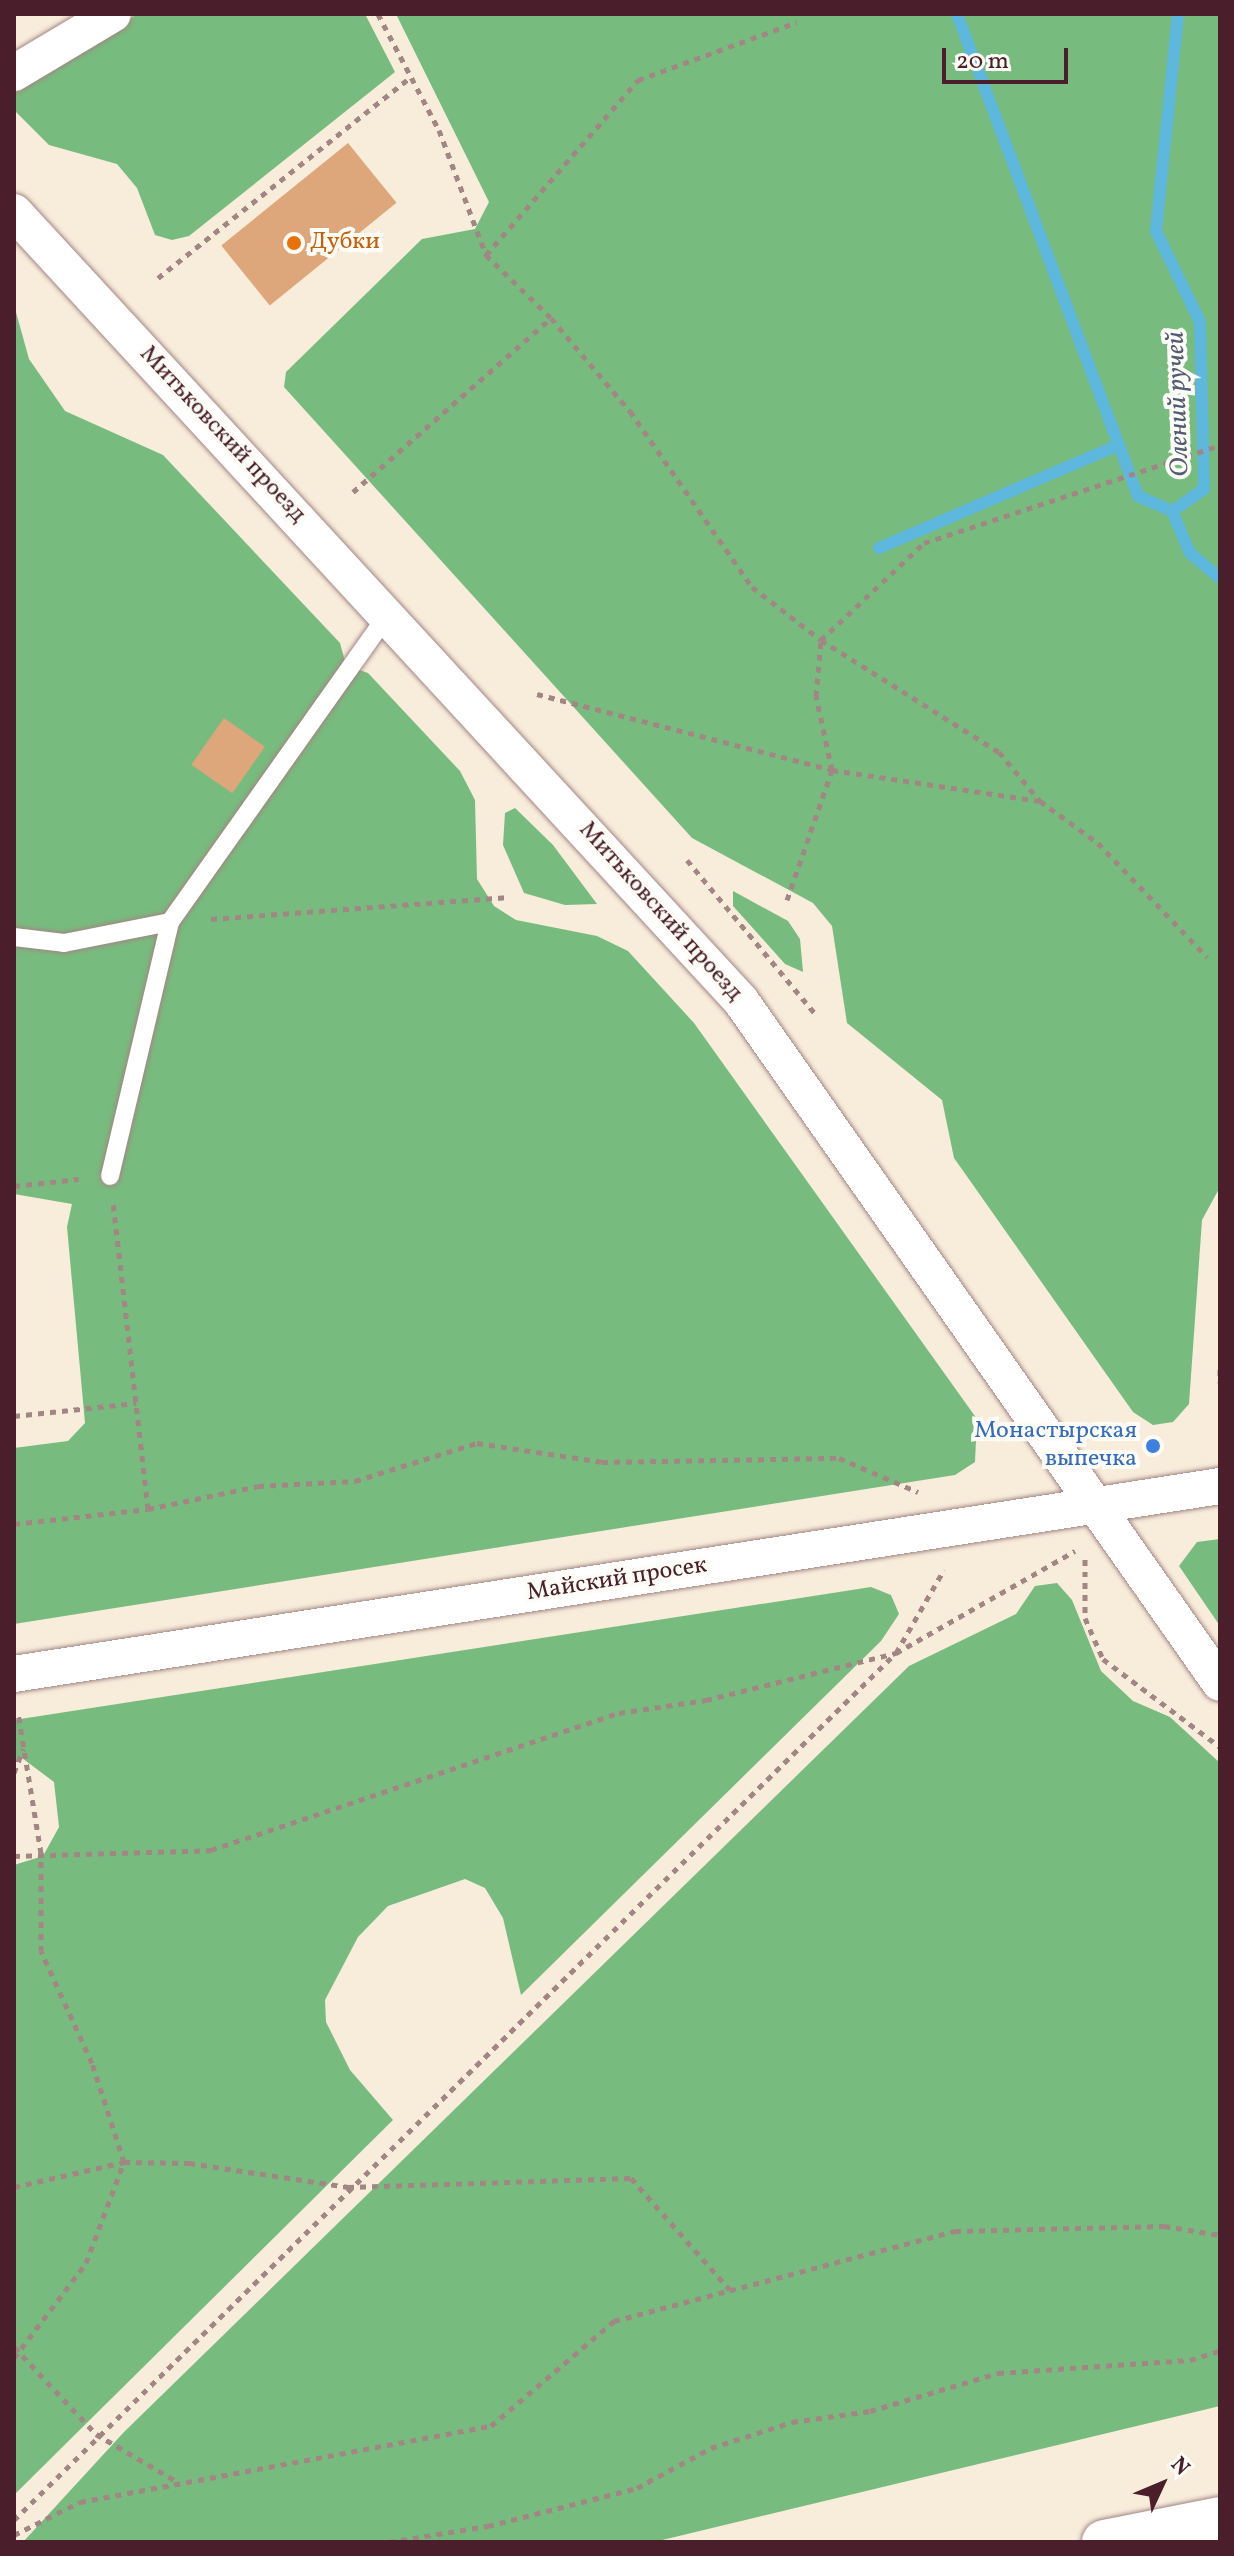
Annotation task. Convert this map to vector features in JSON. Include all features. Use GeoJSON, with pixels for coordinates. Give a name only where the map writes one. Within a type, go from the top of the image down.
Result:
{"type":"FeatureCollection","features":[{"type":"Feature","properties":{"kind":"main road"},"geometry":{"type":"LineString","coordinates":[[1104,2542],[1220,2519]]}},
{"type":"Feature","properties":{"kind":"street"},"geometry":{"type":"LineString","coordinates":[[14,73],[113,14]]}},
{"type":"Feature","properties":{"kind":"street","name":"Митьковский проезд"},"geometry":{"type":"LineString","coordinates":[[14,212],[389,613],[741,1001],[1098,1505],[1220,1683]]}},
{"type":"Feature","properties":{"kind":"street","name":"Майский просек"},"geometry":{"type":"LineString","coordinates":[[16,1692],[943,1529],[1220,1486]]}},
{"type":"Feature","properties":{"kind":"lane"},"geometry":{"type":"LineString","coordinates":[[110,1176],[170,922],[389,613]]}},
{"type":"Feature","properties":{"kind":"lane"},"geometry":{"type":"LineString","coordinates":[[14,937],[64,943],[170,922]]}},
{"type":"Feature","properties":{"kind":"path"},"geometry":{"type":"LineString","coordinates":[[378,14],[411,77],[486,255],[551,318],[693,493],[752,587],[821,640],[999,752],[1040,801],[1098,843],[1207,957]]}},
{"type":"Feature","properties":{"kind":"path"},"geometry":{"type":"LineString","coordinates":[[486,255],[638,80],[797,22]]}},
{"type":"Feature","properties":{"kind":"path"},"geometry":{"type":"LineString","coordinates":[[158,278],[411,77]]}},
{"type":"Feature","properties":{"kind":"path"},"geometry":{"type":"LineString","coordinates":[[353,492],[551,318]]}},
{"type":"Feature","properties":{"kind":"path"},"geometry":{"type":"LineString","coordinates":[[787,900],[832,770],[816,696],[821,640],[924,543],[1220,445]]}},
{"type":"Feature","properties":{"kind":"path"},"geometry":{"type":"LineString","coordinates":[[537,694],[832,770],[1040,801]]}},
{"type":"Feature","properties":{"kind":"path"},"geometry":{"type":"LineString","coordinates":[[687,860],[816,1015]]}},
{"type":"Feature","properties":{"kind":"path"},"geometry":{"type":"LineString","coordinates":[[170,922],[509,897]]}},
{"type":"Feature","properties":{"kind":"path"},"geometry":{"type":"LineString","coordinates":[[14,1186],[110,1176],[148,1509]]}},
{"type":"Feature","properties":{"kind":"path"},"geometry":{"type":"LineString","coordinates":[[1220,1369],[1220,1383]]}},
{"type":"Feature","properties":{"kind":"path"},"geometry":{"type":"LineString","coordinates":[[14,1416],[136,1403]]}},
{"type":"Feature","properties":{"kind":"path"},"geometry":{"type":"LineString","coordinates":[[14,1524],[148,1509],[258,1486],[355,1481],[477,1443],[602,1462],[839,1458],[917,1491],[943,1529],[945,1568],[896,1653],[706,1700],[619,1713],[211,1850],[14,1856]]}},
{"type":"Feature","properties":{"kind":"path"},"geometry":{"type":"LineString","coordinates":[[14,2520],[96,2434],[896,1653],[1085,1546],[1085,1618],[1103,1659],[1220,1747]]}},
{"type":"Feature","properties":{"kind":"path"},"geometry":{"type":"LineString","coordinates":[[14,2358],[86,2263],[124,2162],[92,2063],[41,1951],[41,1853],[16,1692]]}},
{"type":"Feature","properties":{"kind":"path"},"geometry":{"type":"LineString","coordinates":[[14,1773],[23,1748]]}},
{"type":"Feature","properties":{"kind":"path"},"geometry":{"type":"LineString","coordinates":[[14,2187],[124,2162],[189,2163],[348,2187],[631,2178],[730,2290]]}},
{"type":"Feature","properties":{"kind":"path"},"geometry":{"type":"LineString","coordinates":[[14,2535],[80,2502],[176,2481],[491,2426],[614,2321],[955,2231],[1164,2226],[1220,2235]]}},
{"type":"Feature","properties":{"kind":"path"},"geometry":{"type":"LineString","coordinates":[[14,2347],[96,2434],[176,2481]]}},
{"type":"Feature","properties":{"kind":"path"},"geometry":{"type":"LineString","coordinates":[[389,2542],[488,2526],[637,2488],[711,2448],[792,2422],[870,2411],[998,2373],[1190,2360],[1220,2351]]}},
{"type":"Feature","properties":{"kind":"green space"},"geometry":{"type":"Polygon","coordinates":[[[138,14],[365,14],[395,72],[189,236],[172,240],[155,235],[137,188],[117,164],[49,145],[14,110],[14,83],[138,14]]]}},
{"type":"Feature","properties":{"kind":"green space"},"geometry":{"type":"Polygon","coordinates":[[[396,14],[1220,14],[1220,1187],[1202,1220],[1189,1404],[1173,1422],[1153,1425],[1133,1412],[954,1158],[942,1100],[847,1023],[832,926],[813,903],[692,838],[284,387],[286,372],[422,239],[475,229],[489,202],[396,14]]]}},
{"type":"Feature","properties":{"kind":"green space"},"geometry":{"type":"Polygon","coordinates":[[[14,305],[29,359],[65,411],[163,455],[340,643],[346,665],[368,673],[460,771],[475,800],[477,879],[494,906],[516,920],[597,936],[628,951],[694,1023],[977,1419],[975,1462],[955,1475],[14,1624],[14,1448],[68,1441],[85,1423],[67,1227],[72,1204],[14,1194],[14,305]]]}},
{"type":"Feature","properties":{"kind":"green space"},"geometry":{"type":"Polygon","coordinates":[[[515,808],[553,845],[597,904],[565,905],[524,893],[503,845],[505,813],[515,808]]]}},
{"type":"Feature","properties":{"kind":"green space"},"geometry":{"type":"Polygon","coordinates":[[[733,891],[788,921],[800,939],[803,972],[785,964],[733,906],[733,891]]]}},
{"type":"Feature","properties":{"kind":"green space"},"geometry":{"type":"Polygon","coordinates":[[[1220,1539],[1220,1626],[1179,1566],[1197,1542],[1220,1539]]]}},
{"type":"Feature","properties":{"kind":"green space"},"geometry":{"type":"Polygon","coordinates":[[[1057,1583],[1072,1600],[1101,1671],[1133,1701],[1170,1717],[1220,1763],[1220,2406],[654,2542],[23,2542],[124,2432],[909,1666],[1016,1614],[1035,1586],[1057,1583]]]}},
{"type":"Feature","properties":{"kind":"green space"},"geometry":{"type":"Polygon","coordinates":[[[871,1587],[891,1595],[899,1614],[881,1641],[521,1995],[503,1918],[485,1888],[465,1879],[388,1906],[358,1937],[325,2000],[326,2022],[350,2070],[393,2120],[14,2495],[14,1865],[43,1856],[59,1827],[54,1782],[22,1758],[14,1762],[14,1720],[871,1587]]]}},
{"type":"Feature","properties":{"kind":"building"},"geometry":{"type":"Polygon","coordinates":[[[348,143],[396,203],[270,305],[221,246],[348,143]]]}},
{"type":"Feature","properties":{"kind":"building"},"geometry":{"type":"Polygon","coordinates":[[[224,718],[265,747],[232,793],[191,765],[224,718]]]}},
{"type":"Feature","properties":{"kind":"waterway"},"geometry":{"type":"LineString","coordinates":[[957,14],[1138,496],[1172,511]]}},
{"type":"Feature","properties":{"kind":"waterway","name":"Олений ручей"},"geometry":{"type":"LineString","coordinates":[[1178,14],[1156,231],[1200,322],[1204,489],[1172,511],[1190,553],[1220,578]]}},
{"type":"Feature","properties":{"kind":"waterway"},"geometry":{"type":"LineString","coordinates":[[879,548],[1118,445]]}},
{"type":"Feature","properties":{"kind":"place","name":"Дубки"},"geometry":{"type":"Point","coordinates":[294,243]}},
{"type":"Feature","properties":{"kind":"place","name":"Монастырская выпечка"},"geometry":{"type":"Point","coordinates":[1153,1446]}}]}
